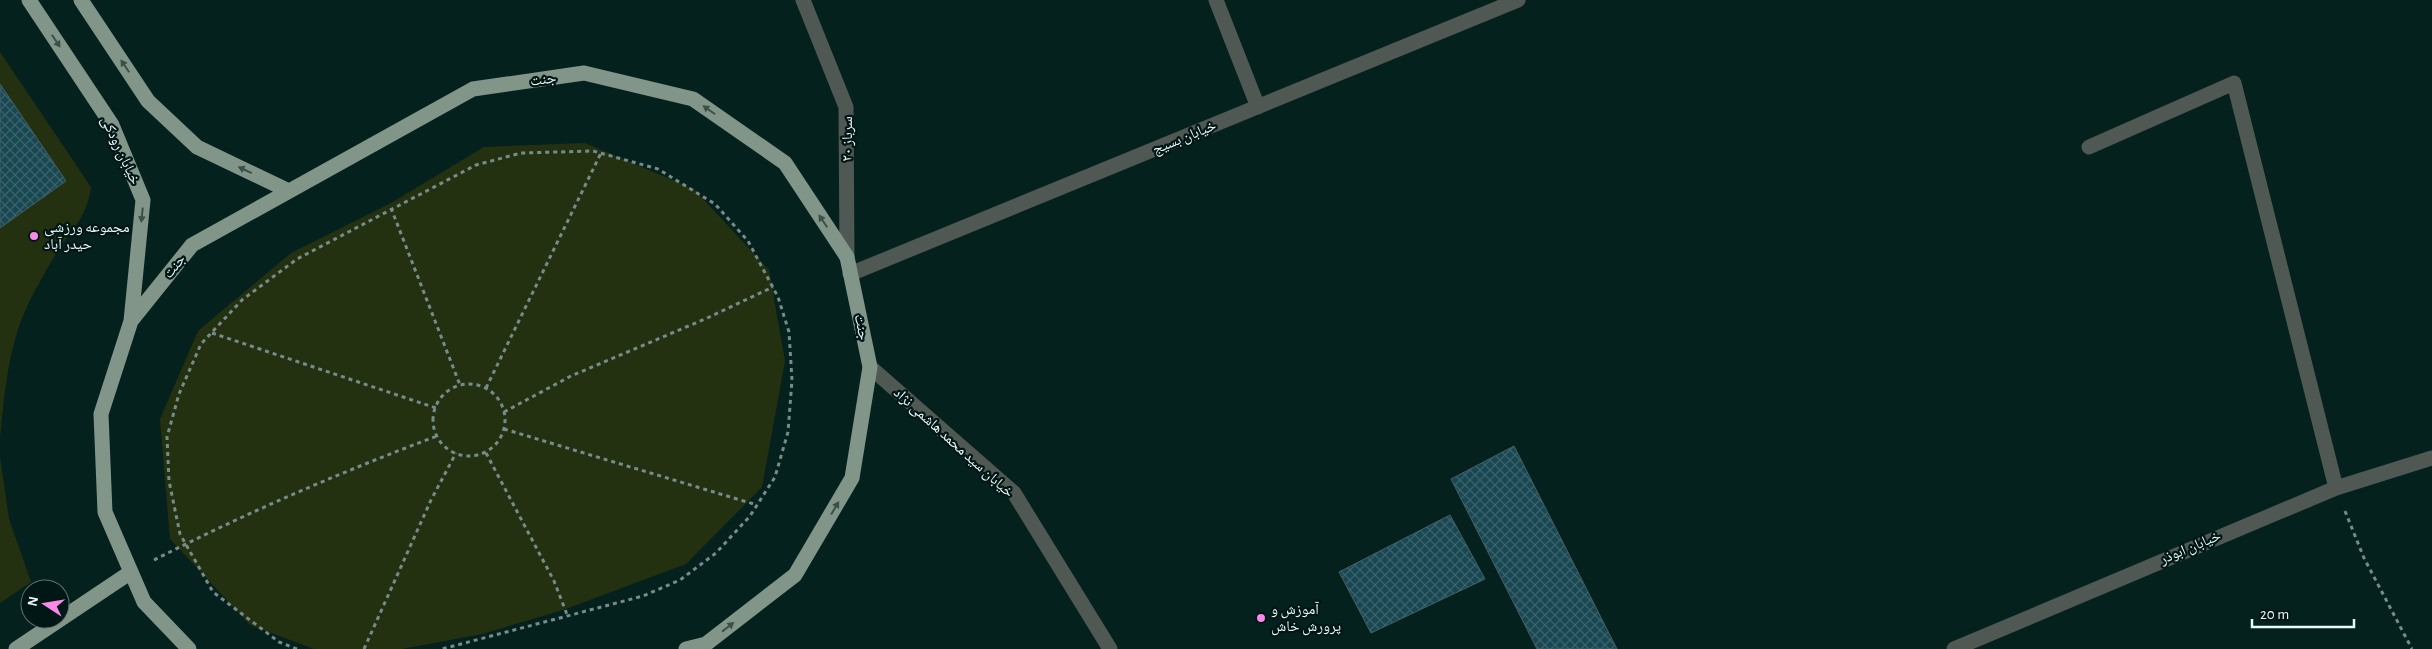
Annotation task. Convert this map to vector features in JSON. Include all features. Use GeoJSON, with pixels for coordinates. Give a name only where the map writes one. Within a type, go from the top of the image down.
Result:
{"type":"FeatureCollection","features":[{"type":"Feature","properties":{"kind":"main road","name":"خیابان رودکی"},"geometry":{"type":"LineString","coordinates":[[28,0],[112,125],[144,200],[130,321]]}},
{"type":"Feature","properties":{"kind":"main road"},"geometry":{"type":"LineString","coordinates":[[81,0],[148,101],[197,148],[289,191]]}},
{"type":"Feature","properties":{"kind":"main road","name":"جنت"},"geometry":{"type":"LineString","coordinates":[[189,649],[144,602],[105,512],[101,414],[130,321],[192,245],[473,89],[584,73],[693,99],[785,163],[847,257],[870,367],[852,478],[795,575],[706,644],[686,649]]}},
{"type":"Feature","properties":{"kind":"main road"},"geometry":{"type":"LineString","coordinates":[[16,649],[131,572]]}},
{"type":"Feature","properties":{"kind":"street","name":"سرباز ۲۰"},"geometry":{"type":"LineString","coordinates":[[803,0],[846,107],[847,257]]}},
{"type":"Feature","properties":{"kind":"street"},"geometry":{"type":"LineString","coordinates":[[1216,0],[1258,107]]}},
{"type":"Feature","properties":{"kind":"street","name":"خیابان بسیج"},"geometry":{"type":"LineString","coordinates":[[850,274],[1518,0]]}},
{"type":"Feature","properties":{"kind":"street"},"geometry":{"type":"LineString","coordinates":[[2089,147],[2234,83],[2336,488]]}},
{"type":"Feature","properties":{"kind":"street","name":"خیابان سید محمد هاشمی نژاد"},"geometry":{"type":"LineString","coordinates":[[870,367],[1014,493],[1110,649]]}},
{"type":"Feature","properties":{"kind":"street","name":"خیابان ابوذر"},"geometry":{"type":"LineString","coordinates":[[1954,649],[2336,488],[2432,458]]}},
{"type":"Feature","properties":{"kind":"path"},"geometry":{"type":"LineString","coordinates":[[297,649],[279,642],[213,592],[180,534],[169,481],[167,437],[178,394],[201,344],[242,300],[297,259],[476,165],[521,153],[593,151],[658,168],[715,204],[748,241],[778,297],[789,332],[792,380],[789,423],[775,477],[750,516],[716,553],[680,580],[643,596],[442,649]]}},
{"type":"Feature","properties":{"kind":"path"},"geometry":{"type":"LineString","coordinates":[[486,388],[601,153]]}},
{"type":"Feature","properties":{"kind":"path"},"geometry":{"type":"LineString","coordinates":[[391,208],[460,385]]}},
{"type":"Feature","properties":{"kind":"path"},"geometry":{"type":"LineString","coordinates":[[504,412],[570,376],[705,319],[773,287]]}},
{"type":"Feature","properties":{"kind":"path"},"geometry":{"type":"LineString","coordinates":[[212,333],[436,408]]}},
{"type":"Feature","properties":{"kind":"path"},"geometry":{"type":"LineString","coordinates":[[471,384],[486,388],[500,401],[504,412],[504,429],[495,445],[486,453],[474,456],[450,451],[437,436],[433,419],[441,398],[449,390],[460,385],[471,384]]}},
{"type":"Feature","properties":{"kind":"path"},"geometry":{"type":"LineString","coordinates":[[504,429],[757,505]]}},
{"type":"Feature","properties":{"kind":"path"},"geometry":{"type":"LineString","coordinates":[[131,572],[186,544],[372,460],[437,436]]}},
{"type":"Feature","properties":{"kind":"path"},"geometry":{"type":"LineString","coordinates":[[364,649],[431,500],[456,453]]}},
{"type":"Feature","properties":{"kind":"path"},"geometry":{"type":"LineString","coordinates":[[486,453],[554,581],[568,617]]}},
{"type":"Feature","properties":{"kind":"path"},"geometry":{"type":"LineString","coordinates":[[2336,488],[2364,558],[2412,649]]}},
{"type":"Feature","properties":{"kind":"green space","name":"مجموعه ورزشی حیدر آباد"},"geometry":{"type":"Polygon","coordinates":[[[0,52],[91,187],[89,199],[77,225],[60,248],[43,277],[28,304],[19,326],[8,374],[0,439],[0,52]]]}},
{"type":"Feature","properties":{"kind":"green space"},"geometry":{"type":"Polygon","coordinates":[[[585,143],[694,189],[769,270],[785,361],[762,487],[686,564],[563,610],[482,634],[402,649],[314,649],[250,625],[170,539],[160,419],[198,331],[291,253],[391,203],[484,147],[585,143]]]}},
{"type":"Feature","properties":{"kind":"green space"},"geometry":{"type":"Polygon","coordinates":[[[0,457],[9,519],[30,579],[20,579],[20,589],[0,603],[0,457]]]}},
{"type":"Feature","properties":{"kind":"building"},"geometry":{"type":"Polygon","coordinates":[[[0,84],[66,181],[0,228],[0,84]]]}},
{"type":"Feature","properties":{"kind":"building"},"geometry":{"type":"Polygon","coordinates":[[[1514,446],[1617,649],[1537,649],[1451,479],[1514,446]]]}},
{"type":"Feature","properties":{"kind":"building"},"geometry":{"type":"Polygon","coordinates":[[[1450,515],[1485,579],[1371,633],[1339,572],[1450,515]]]}},
{"type":"Feature","properties":{"kind":"place","name":"مجموعه ورزشی حیدر آباد"},"geometry":{"type":"Point","coordinates":[34,236]}},
{"type":"Feature","properties":{"kind":"place","name":"آموزش و پرورش خاش"},"geometry":{"type":"Point","coordinates":[1261,618]}}]}
